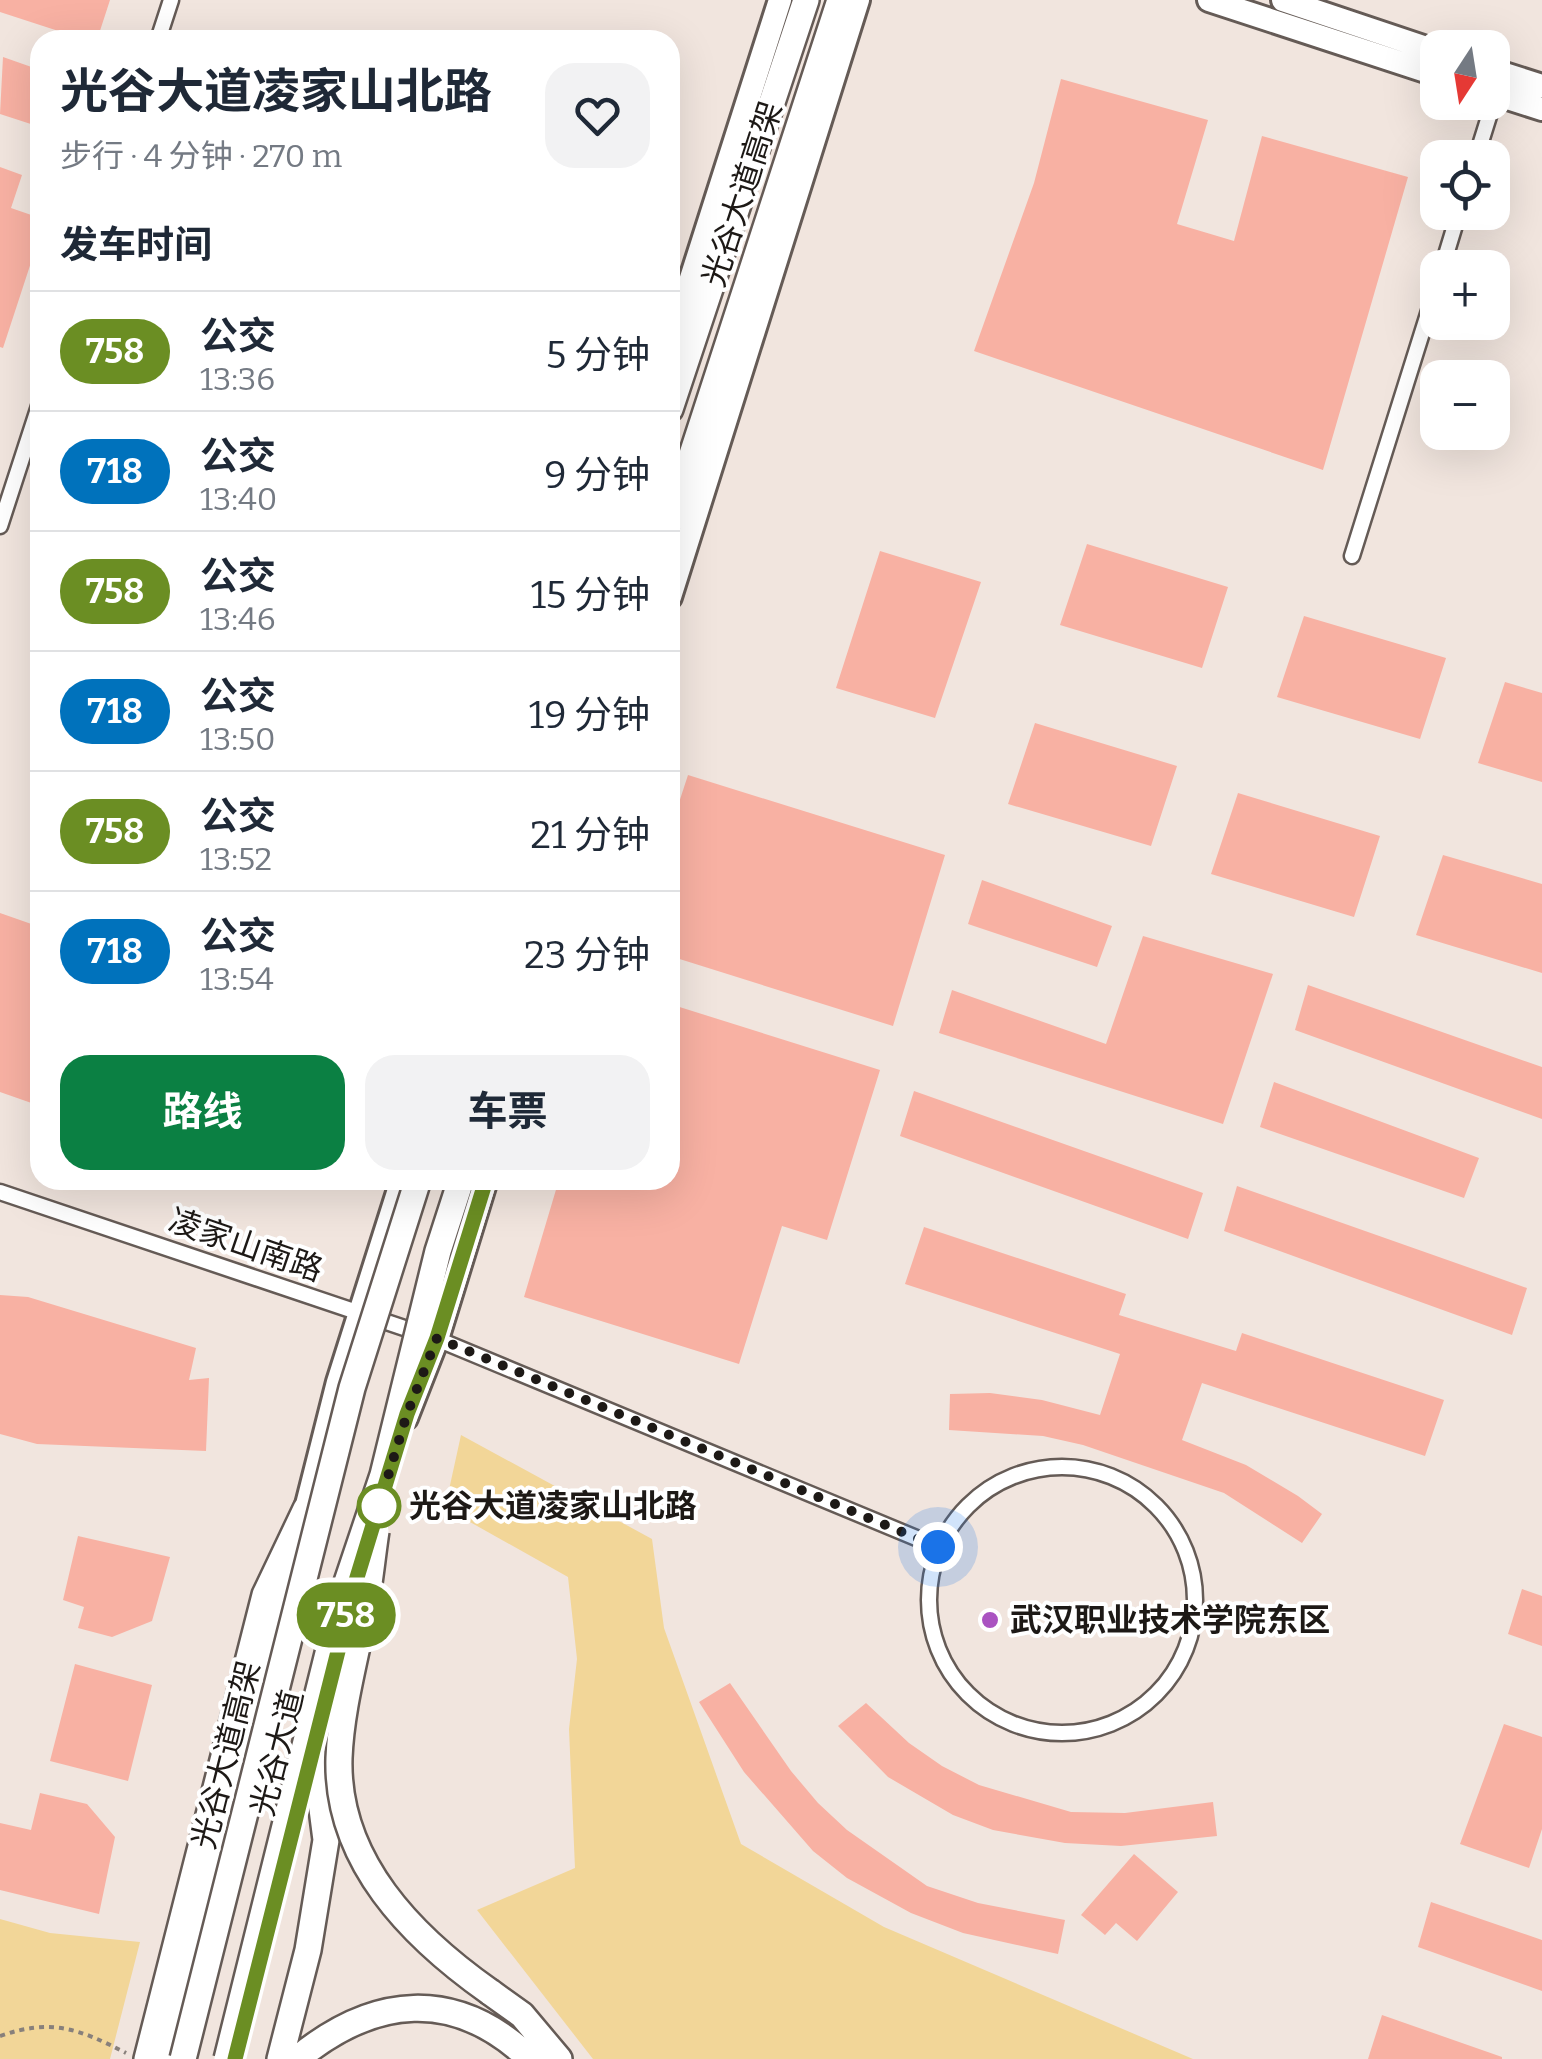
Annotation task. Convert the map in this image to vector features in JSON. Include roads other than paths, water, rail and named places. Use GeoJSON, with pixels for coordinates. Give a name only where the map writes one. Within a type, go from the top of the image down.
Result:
{"type":"FeatureCollection","features":[{"type":"Feature","properties":{"kind":"highway","name":"光谷大道高架"},"geometry":{"type":"LineString","coordinates":[[680,379],[806,0]]}},
{"type":"Feature","properties":{"kind":"highway","name":"光谷大道高架"},"geometry":{"type":"LineString","coordinates":[[680,491],[840,0]]}},
{"type":"Feature","properties":{"kind":"highway","name":"光谷大道高架"},"geometry":{"type":"LineString","coordinates":[[183,2059],[352,1388],[415,1190]]}},
{"type":"Feature","properties":{"kind":"highway"},"geometry":{"type":"LineString","coordinates":[[227,2059],[342,1597],[383,1474],[438,1251],[458,1190]]}},
{"type":"Feature","properties":{"kind":"highway"},"geometry":{"type":"LineString","coordinates":[[383,1474],[366,1602],[340,1745],[341,1782],[348,1818],[361,1855],[386,1898],[432,1948],[522,2015],[559,2059]]}},
{"type":"Feature","properties":{"kind":"highway"},"geometry":{"type":"LineString","coordinates":[[147,2059],[265,1595],[306,1509]]}},
{"type":"Feature","properties":{"kind":"highway"},"geometry":{"type":"LineString","coordinates":[[280,2059],[308,1950],[326,1840],[313,1739]]}},
{"type":"Feature","properties":{"kind":"highway"},"geometry":{"type":"LineString","coordinates":[[297,2059],[346,2024],[370,2014],[427,2008],[485,2025],[530,2059]]}},
{"type":"Feature","properties":{"kind":"main road"},"geometry":{"type":"LineString","coordinates":[[680,313],[780,0]]}},
{"type":"Feature","properties":{"kind":"main road"},"geometry":{"type":"LineString","coordinates":[[680,565],[858,0]]}},
{"type":"Feature","properties":{"kind":"main road"},"geometry":{"type":"LineString","coordinates":[[1209,0],[1420,69]]}},
{"type":"Feature","properties":{"kind":"main road"},"geometry":{"type":"LineString","coordinates":[[1282,0],[1420,46]]}},
{"type":"Feature","properties":{"kind":"main road"},"geometry":{"type":"LineString","coordinates":[[1510,76],[1542,86]]}},
{"type":"Feature","properties":{"kind":"main road"},"geometry":{"type":"LineString","coordinates":[[1510,99],[1542,109]]}},
{"type":"Feature","properties":{"kind":"main road","name":"光谷大道"},"geometry":{"type":"LineString","coordinates":[[167,2059],[338,1382],[399,1190]]}},
{"type":"Feature","properties":{"kind":"main road","name":"光谷大道"},"geometry":{"type":"LineString","coordinates":[[235,2059],[355,1584],[407,1414],[437,1338],[483,1190]]}},
{"type":"Feature","properties":{"kind":"street"},"geometry":{"type":"LineString","coordinates":[[162,30],[172,0]]}},
{"type":"Feature","properties":{"kind":"street"},"geometry":{"type":"LineString","coordinates":[[1352,556],[1420,339]]}},
{"type":"Feature","properties":{"kind":"street"},"geometry":{"type":"LineString","coordinates":[[0,526],[30,434]]}},
{"type":"Feature","properties":{"kind":"street","name":"凌家山南路"},"geometry":{"type":"LineString","coordinates":[[0,1192],[437,1338],[938,1547]]}},
{"type":"Feature","properties":{"kind":"street"},"geometry":{"type":"LineString","coordinates":[[1044,1467],[1091,1469],[1134,1487],[1168,1518],[1190,1558],[1196,1604],[1188,1646],[1168,1683],[1136,1712],[1097,1730],[1054,1734],[1012,1724],[975,1703],[947,1670],[930,1631],[928,1588],[938,1547],[963,1508],[1000,1481],[1044,1467]]}},
{"type":"Feature","properties":{"kind":"place","name":"光谷大道凌家山北路"},"geometry":{"type":"Point","coordinates":[379,1506]}},
{"type":"Feature","properties":{"kind":"place","name":"武汉职业技术学院东区"},"geometry":{"type":"Point","coordinates":[990,1620]}}]}
